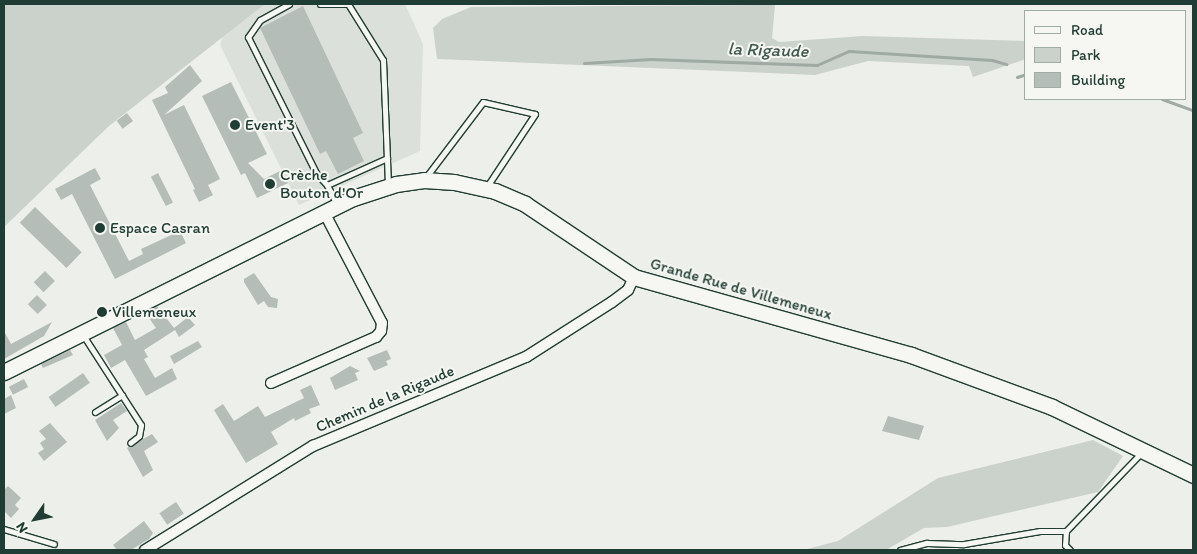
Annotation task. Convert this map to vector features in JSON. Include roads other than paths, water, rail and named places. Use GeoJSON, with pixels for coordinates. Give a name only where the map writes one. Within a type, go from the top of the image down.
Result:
{"type":"FeatureCollection","features":[{"type":"Feature","properties":{"kind":"main road","name":"Grande Rue de Villemeneux"},"geometry":{"type":"LineString","coordinates":[[4,372],[330,209],[388,185],[424,180],[486,188],[525,204],[634,277],[911,355],[1052,407],[1193,476]]}},
{"type":"Feature","properties":{"kind":"street"},"geometry":{"type":"LineString","coordinates":[[270,383],[376,337],[381,331],[382,323],[330,209]]}},
{"type":"Feature","properties":{"kind":"street","name":"Chemin de la Rigaude"},"geometry":{"type":"LineString","coordinates":[[145,550],[313,446],[526,357],[612,302],[628,290],[634,277]]}},
{"type":"Feature","properties":{"kind":"lane"},"geometry":{"type":"LineString","coordinates":[[289,4],[260,20],[248,37],[316,173],[328,185],[330,209]]}},
{"type":"Feature","properties":{"kind":"lane"},"geometry":{"type":"LineString","coordinates":[[320,4],[348,4],[383,60],[388,185]]}},
{"type":"Feature","properties":{"kind":"lane"},"geometry":{"type":"LineString","coordinates":[[424,180],[483,102],[535,114],[486,188]]}},
{"type":"Feature","properties":{"kind":"lane"},"geometry":{"type":"LineString","coordinates":[[328,185],[387,158]]}},
{"type":"Feature","properties":{"kind":"lane"},"geometry":{"type":"LineString","coordinates":[[82,332],[141,425],[139,436],[130,443]]}},
{"type":"Feature","properties":{"kind":"lane"},"geometry":{"type":"LineString","coordinates":[[95,412],[122,395]]}},
{"type":"Feature","properties":{"kind":"lane"},"geometry":{"type":"LineString","coordinates":[[1070,550],[1065,545],[1066,531],[1143,451]]}},
{"type":"Feature","properties":{"kind":"lane"},"geometry":{"type":"LineString","coordinates":[[4,529],[54,544]]}},
{"type":"Feature","properties":{"kind":"lane"},"geometry":{"type":"LineString","coordinates":[[900,550],[927,543],[964,544],[1040,531],[1066,531]]}},
{"type":"Feature","properties":{"kind":"waterway","name":"la Rigaude"},"geometry":{"type":"LineString","coordinates":[[584,63],[651,59],[817,65],[849,51],[992,60],[1006,64]]}},
{"type":"Feature","properties":{"kind":"waterway","name":"la Rigaude"},"geometry":{"type":"LineString","coordinates":[[1017,77],[1024,75]]}},
{"type":"Feature","properties":{"kind":"waterway","name":"la Rigaude"},"geometry":{"type":"LineString","coordinates":[[1165,100],[1193,110]]}},
{"type":"Feature","properties":{"kind":"place","name":"Event'3"},"geometry":{"type":"Point","coordinates":[235,125]}},
{"type":"Feature","properties":{"kind":"place","name":"Crèche Bouton d'Or"},"geometry":{"type":"Point","coordinates":[270,184]}},
{"type":"Feature","properties":{"kind":"place","name":"Espace Casran"},"geometry":{"type":"Point","coordinates":[100,228]}},
{"type":"Feature","properties":{"kind":"place","name":"Villemeneux"},"geometry":{"type":"Point","coordinates":[102,312]}}]}
